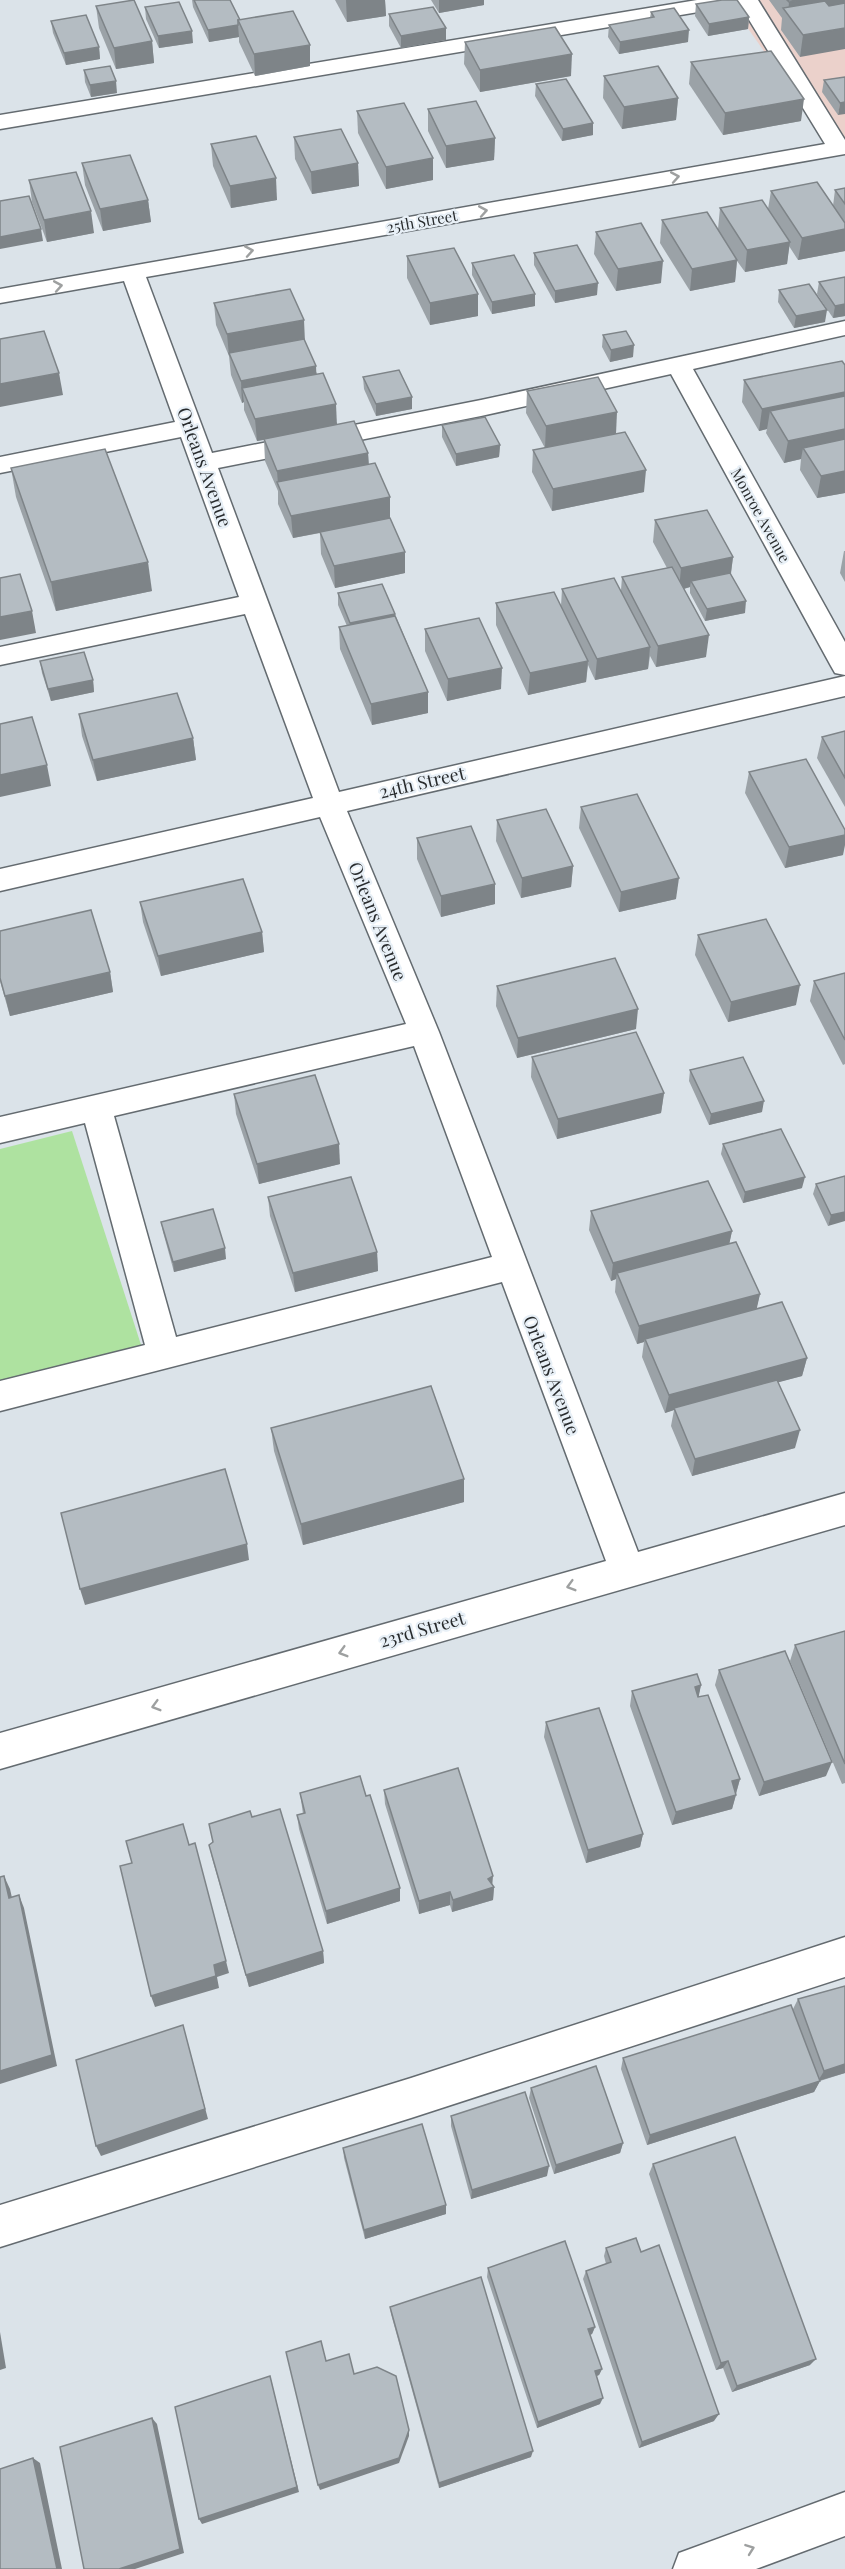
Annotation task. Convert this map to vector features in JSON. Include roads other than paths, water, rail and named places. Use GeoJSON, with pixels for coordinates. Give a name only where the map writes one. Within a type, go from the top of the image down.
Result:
{"type":"FeatureCollection","features":[{"type":"Feature","properties":{"kind":"street"},"geometry":{"type":"LineString","coordinates":[[0,122],[735,0]]}},
{"type":"Feature","properties":{"kind":"street"},"geometry":{"type":"LineString","coordinates":[[747,0],[842,148]]}},
{"type":"Feature","properties":{"kind":"street","name":"25th Street"},"geometry":{"type":"LineString","coordinates":[[0,297],[842,148]]}},
{"type":"Feature","properties":{"kind":"street","name":"Orleans Avenue"},"geometry":{"type":"LineString","coordinates":[[132,272],[329,803],[424,1032],[510,1266],[627,1570]]}},
{"type":"Feature","properties":{"kind":"street"},"geometry":{"type":"LineString","coordinates":[[203,463],[481,408],[845,328]]}},
{"type":"Feature","properties":{"kind":"street","name":"Monroe Avenue"},"geometry":{"type":"LineString","coordinates":[[678,364],[845,666]]}},
{"type":"Feature","properties":{"kind":"street"},"geometry":{"type":"LineString","coordinates":[[0,465],[190,427]]}},
{"type":"Feature","properties":{"kind":"street"},"geometry":{"type":"LineString","coordinates":[[0,656],[255,603]]}},
{"type":"Feature","properties":{"kind":"street","name":"24th Street"},"geometry":{"type":"LineString","coordinates":[[0,880],[845,686]]}},
{"type":"Feature","properties":{"kind":"street"},"geometry":{"type":"LineString","coordinates":[[0,1130],[424,1032]]}},
{"type":"Feature","properties":{"kind":"street"},"geometry":{"type":"LineString","coordinates":[[96,1107],[164,1353]]}},
{"type":"Feature","properties":{"kind":"street"},"geometry":{"type":"LineString","coordinates":[[0,1396],[510,1266]]}},
{"type":"Feature","properties":{"kind":"street","name":"23rd Street"},"geometry":{"type":"LineString","coordinates":[[0,1751],[845,1509]]}},
{"type":"Feature","properties":{"kind":"street"},"geometry":{"type":"LineString","coordinates":[[0,2226],[411,2098],[845,1957]]}},
{"type":"Feature","properties":{"kind":"street"},"geometry":{"type":"LineString","coordinates":[[695,2569],[845,2514]]}}]}
